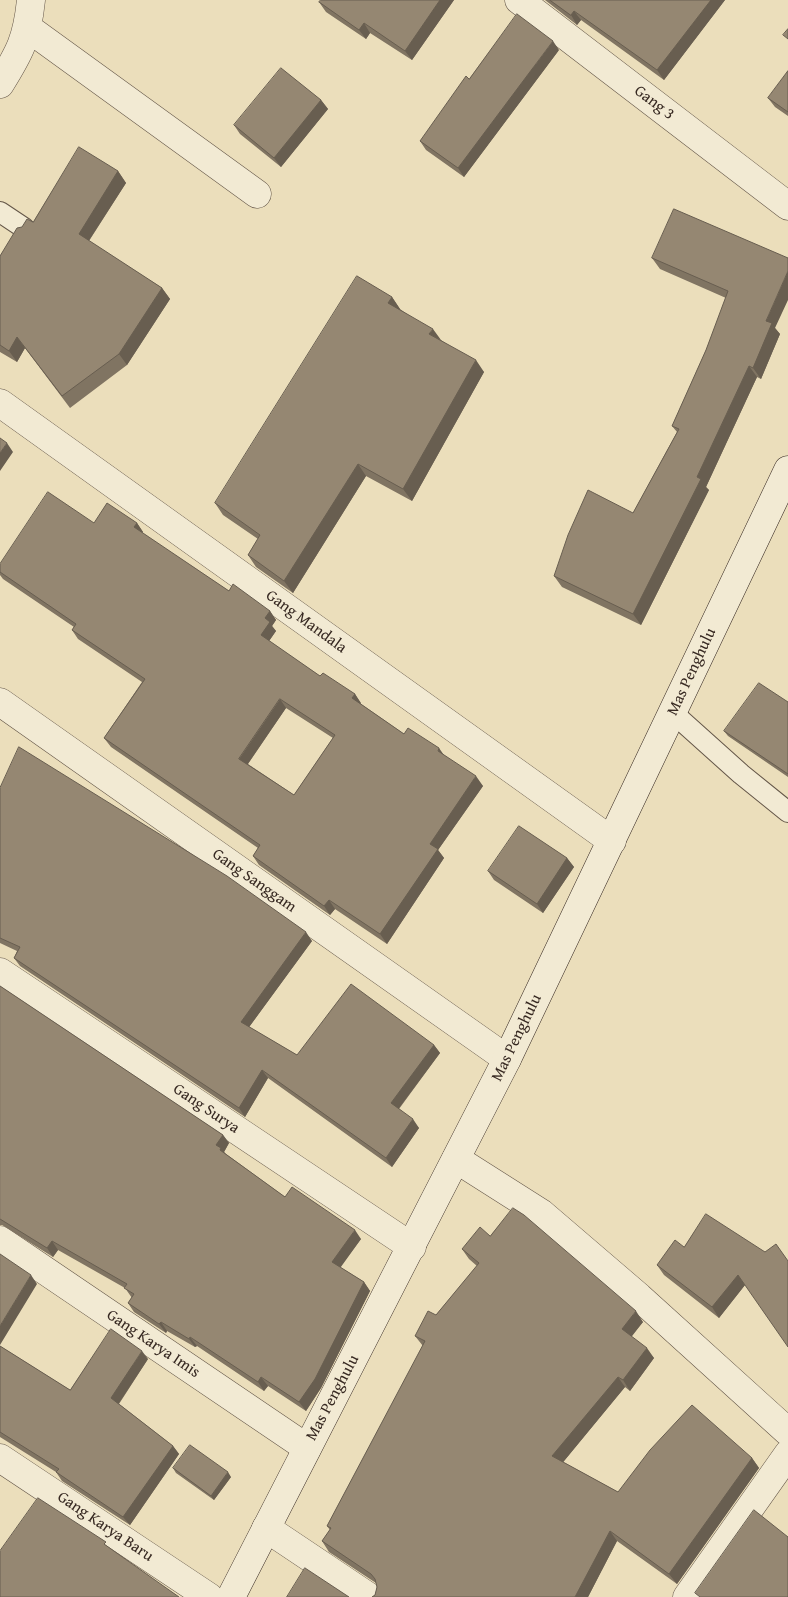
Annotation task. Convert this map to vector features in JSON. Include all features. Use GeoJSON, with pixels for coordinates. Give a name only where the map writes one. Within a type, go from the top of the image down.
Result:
{"type":"FeatureCollection","features":[{"type":"Feature","properties":{"kind":"street"},"geometry":{"type":"LineString","coordinates":[[0,84],[21,52],[28,28],[31,0]]}},
{"type":"Feature","properties":{"kind":"street","name":"Gang 3"},"geometry":{"type":"LineString","coordinates":[[519,0],[788,206]]}},
{"type":"Feature","properties":{"kind":"street"},"geometry":{"type":"LineString","coordinates":[[28,28],[256,194]]}},
{"type":"Feature","properties":{"kind":"street","name":"Gang Mandala"},"geometry":{"type":"LineString","coordinates":[[0,403],[612,841]]}},
{"type":"Feature","properties":{"kind":"street","name":"Mas Penghulu"},"geometry":{"type":"LineString","coordinates":[[230,1597],[412,1247],[507,1059],[788,470]]}},
{"type":"Feature","properties":{"kind":"street","name":"Gang Sanggam"},"geometry":{"type":"LineString","coordinates":[[0,702],[507,1059]]}},
{"type":"Feature","properties":{"kind":"street","name":"Gang Surya"},"geometry":{"type":"LineString","coordinates":[[0,972],[412,1247]]}},
{"type":"Feature","properties":{"kind":"street"},"geometry":{"type":"LineString","coordinates":[[456,1159],[541,1213],[639,1297],[788,1432]]}},
{"type":"Feature","properties":{"kind":"street","name":"Gang Karya Imis"},"geometry":{"type":"LineString","coordinates":[[0,1240],[307,1448]]}},
{"type":"Feature","properties":{"kind":"street"},"geometry":{"type":"LineString","coordinates":[[687,1597],[788,1454]]}},
{"type":"Feature","properties":{"kind":"street","name":"Gang Karya Baru"},"geometry":{"type":"LineString","coordinates":[[0,1458],[209,1597]]}},
{"type":"Feature","properties":{"kind":"street"},"geometry":{"type":"LineString","coordinates":[[266,1528],[369,1597]]}},
{"type":"Feature","properties":{"kind":"lane"},"geometry":{"type":"LineString","coordinates":[[0,212],[24,228]]}},
{"type":"Feature","properties":{"kind":"lane"},"geometry":{"type":"LineString","coordinates":[[673,713],[741,774],[788,812]]}},
{"type":"Feature","properties":{"kind":"building"},"geometry":{"type":"Polygon","coordinates":[[[321,0],[440,0],[405,51],[364,23],[359,30],[319,2],[321,0]]]}},
{"type":"Feature","properties":{"kind":"building"},"geometry":{"type":"Polygon","coordinates":[[[550,0],[711,0],[657,70],[574,11],[571,15],[550,0]]]}},
{"type":"Feature","properties":{"kind":"building"},"geometry":{"type":"Polygon","coordinates":[[[517,14],[553,41],[458,168],[420,141],[466,76],[469,79],[517,14]]]}},
{"type":"Feature","properties":{"kind":"building"},"geometry":{"type":"Polygon","coordinates":[[[788,29],[788,39],[783,35],[788,29]]]}},
{"type":"Feature","properties":{"kind":"building"},"geometry":{"type":"Polygon","coordinates":[[[281,68],[321,100],[274,158],[234,125],[281,68]]]}},
{"type":"Feature","properties":{"kind":"building"},"geometry":{"type":"Polygon","coordinates":[[[788,71],[788,112],[768,98],[788,71]]]}},
{"type":"Feature","properties":{"kind":"building"},"geometry":{"type":"Polygon","coordinates":[[[79,147],[118,171],[79,234],[162,288],[119,354],[62,396],[17,337],[9,351],[0,345],[0,256],[17,228],[22,227],[27,219],[33,222],[79,147]]]}},
{"type":"Feature","properties":{"kind":"building"},"geometry":{"type":"Polygon","coordinates":[[[674,209],[788,258],[788,271],[766,321],[772,323],[753,368],[749,366],[697,477],[701,479],[633,614],[554,576],[568,535],[588,490],[633,513],[679,429],[672,426],[706,350],[728,291],[652,258],[674,209]]]}},
{"type":"Feature","properties":{"kind":"building"},"geometry":{"type":"Polygon","coordinates":[[[357,276],[392,297],[388,303],[433,329],[429,334],[476,360],[403,489],[358,464],[284,581],[248,555],[260,535],[215,503],[357,276]]]}},
{"type":"Feature","properties":{"kind":"building"},"geometry":{"type":"Polygon","coordinates":[[[0,438],[7,443],[0,453],[0,438]]]}},
{"type":"Feature","properties":{"kind":"building"},"geometry":{"type":"Polygon","coordinates":[[[48,492],[94,523],[107,503],[137,523],[134,527],[229,591],[233,584],[270,611],[265,618],[270,622],[261,635],[320,676],[323,673],[355,694],[352,698],[404,734],[408,728],[439,748],[438,751],[476,776],[430,844],[438,849],[380,934],[329,900],[324,906],[253,856],[260,845],[104,738],[145,679],[72,630],[76,624],[0,572],[0,564],[48,492]],[[280,699],[239,759],[294,795],[335,735],[280,699]]]}},
{"type":"Feature","properties":{"kind":"building"},"geometry":{"type":"Polygon","coordinates":[[[759,683],[788,702],[788,774],[724,731],[759,683]]]}},
{"type":"Feature","properties":{"kind":"building"},"geometry":{"type":"Polygon","coordinates":[[[19,747],[227,876],[306,932],[241,1022],[297,1055],[351,984],[434,1045],[391,1103],[413,1119],[386,1158],[262,1070],[239,1108],[14,958],[20,947],[0,938],[0,788],[19,747]]]}},
{"type":"Feature","properties":{"kind":"building"},"geometry":{"type":"Polygon","coordinates":[[[519,826],[567,858],[537,904],[488,871],[519,826]]]}},
{"type":"Feature","properties":{"kind":"building"},"geometry":{"type":"Polygon","coordinates":[[[0,986],[223,1135],[216,1145],[221,1148],[220,1150],[285,1197],[292,1187],[355,1230],[332,1262],[364,1282],[315,1379],[299,1402],[261,1377],[258,1382],[190,1337],[189,1339],[161,1322],[159,1324],[128,1303],[134,1294],[124,1288],[127,1284],[52,1241],[47,1248],[0,1219],[0,986]]]}},
{"type":"Feature","properties":{"kind":"building"},"geometry":{"type":"Polygon","coordinates":[[[513,1208],[524,1215],[636,1311],[622,1329],[647,1348],[623,1380],[618,1377],[552,1456],[618,1492],[650,1450],[692,1405],[752,1458],[669,1574],[610,1531],[575,1597],[372,1597],[375,1595],[377,1587],[375,1579],[371,1574],[322,1541],[331,1528],[327,1526],[425,1341],[415,1336],[428,1311],[436,1315],[479,1263],[462,1249],[480,1227],[490,1236],[513,1208]]]}},
{"type":"Feature","properties":{"kind":"building"},"geometry":{"type":"Polygon","coordinates":[[[706,1214],[765,1252],[776,1244],[788,1261],[788,1347],[738,1275],[712,1307],[657,1265],[675,1240],[684,1247],[706,1214]]]}},
{"type":"Feature","properties":{"kind":"building"},"geometry":{"type":"Polygon","coordinates":[[[0,1254],[31,1275],[0,1326],[0,1254]]]}},
{"type":"Feature","properties":{"kind":"building"},"geometry":{"type":"Polygon","coordinates":[[[111,1329],[142,1351],[111,1398],[173,1446],[123,1517],[56,1472],[59,1469],[0,1432],[0,1346],[70,1390],[111,1329]]]}},
{"type":"Feature","properties":{"kind":"building"},"geometry":{"type":"Polygon","coordinates":[[[190,1445],[228,1472],[211,1496],[173,1468],[190,1445]]]}},
{"type":"Feature","properties":{"kind":"building"},"geometry":{"type":"Polygon","coordinates":[[[38,1498],[106,1542],[104,1544],[179,1597],[0,1597],[0,1551],[38,1498]]]}},
{"type":"Feature","properties":{"kind":"building"},"geometry":{"type":"Polygon","coordinates":[[[754,1510],[788,1537],[788,1597],[700,1597],[695,1593],[754,1510]]]}},
{"type":"Feature","properties":{"kind":"building"},"geometry":{"type":"Polygon","coordinates":[[[305,1568],[349,1597],[287,1597],[305,1568]]]}}]}
